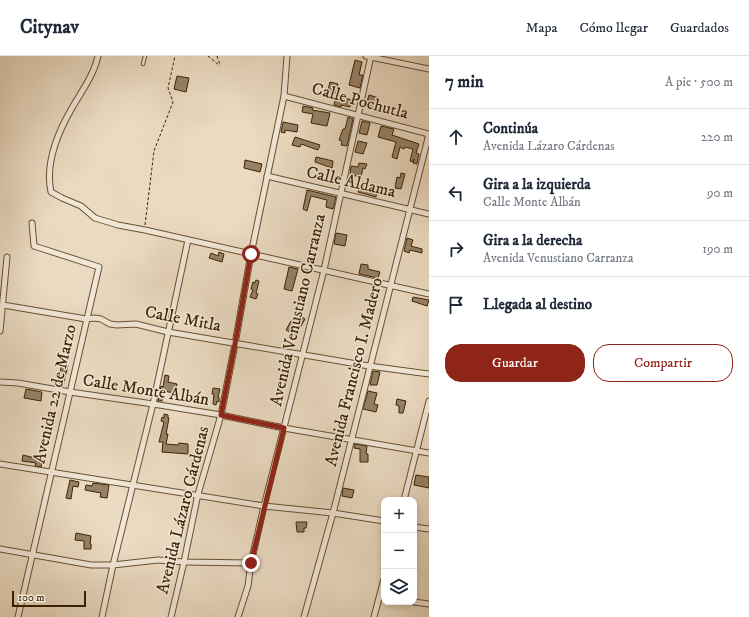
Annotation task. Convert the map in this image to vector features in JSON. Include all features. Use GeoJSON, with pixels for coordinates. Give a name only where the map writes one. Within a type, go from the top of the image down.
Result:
{"type":"FeatureCollection","features":[{"type":"Feature","properties":{"kind":"street"},"geometry":{"type":"LineString","coordinates":[[98,56],[85,87],[71,109],[56,142],[51,163],[49,183],[51,192],[81,206],[95,218],[118,225],[429,294]]}},
{"type":"Feature","properties":{"kind":"street","name":"Avenida Lázaro Cárdenas"},"geometry":{"type":"LineString","coordinates":[[171,617],[198,494],[221,415],[251,254],[284,96],[287,56]]}},
{"type":"Feature","properties":{"kind":"street"},"geometry":{"type":"LineString","coordinates":[[369,56],[429,69]]}},
{"type":"Feature","properties":{"kind":"street","name":"Avenida Venustiano Carranza"},"geometry":{"type":"LineString","coordinates":[[238,617],[248,586],[251,563],[264,506],[324,270],[340,193],[359,116],[369,56]]}},
{"type":"Feature","properties":{"kind":"street","name":"Calle Pochutla"},"geometry":{"type":"LineString","coordinates":[[284,96],[429,134]]}},
{"type":"Feature","properties":{"kind":"street","name":"Avenida Francisco I. Madero"},"geometry":{"type":"LineString","coordinates":[[304,617],[352,440],[369,366],[429,134]]}},
{"type":"Feature","properties":{"kind":"street","name":"Calle Aldama"},"geometry":{"type":"LineString","coordinates":[[267,176],[429,214]]}},
{"type":"Feature","properties":{"kind":"street","name":"Avenida 22 de Marzo"},"geometry":{"type":"LineString","coordinates":[[18,617],[99,267],[34,246],[32,223]]}},
{"type":"Feature","properties":{"kind":"street"},"geometry":{"type":"LineString","coordinates":[[102,617],[113,565],[153,404],[188,240]]}},
{"type":"Feature","properties":{"kind":"street"},"geometry":{"type":"LineString","coordinates":[[0,331],[7,257]]}},
{"type":"Feature","properties":{"kind":"street","name":"Calle Mitla"},"geometry":{"type":"LineString","coordinates":[[3,305],[86,319],[101,319],[110,324],[136,324],[168,332],[235,344],[369,366],[429,374]]}},
{"type":"Feature","properties":{"kind":"street","name":"Calle Monte Albán"},"geometry":{"type":"LineString","coordinates":[[0,382],[18,383],[221,415],[284,428],[429,452]]}},
{"type":"Feature","properties":{"kind":"street"},"geometry":{"type":"LineString","coordinates":[[405,497],[429,401]]}},
{"type":"Feature","properties":{"kind":"street"},"geometry":{"type":"LineString","coordinates":[[0,464],[198,494],[264,506],[333,513],[381,521]]}},
{"type":"Feature","properties":{"kind":"street"},"geometry":{"type":"LineString","coordinates":[[417,527],[429,529]]}},
{"type":"Feature","properties":{"kind":"street"},"geometry":{"type":"LineString","coordinates":[[0,549],[91,565],[113,565],[158,560],[251,563]]}},
{"type":"Feature","properties":{"kind":"street"},"geometry":{"type":"LineString","coordinates":[[374,617],[381,596]]}},
{"type":"Feature","properties":{"kind":"street"},"geometry":{"type":"LineString","coordinates":[[417,602],[429,604]]}},
{"type":"Feature","properties":{"kind":"lane"},"geometry":{"type":"LineString","coordinates":[[142,64],[145,56]]}},
{"type":"Feature","properties":{"kind":"path"},"geometry":{"type":"LineString","coordinates":[[145,230],[154,151],[173,102],[168,88],[175,56]]}},
{"type":"Feature","properties":{"kind":"path"},"geometry":{"type":"LineString","coordinates":[[208,56],[220,66],[217,56]]}},
{"type":"Feature","properties":{"kind":"building"},"geometry":{"type":"Polygon","coordinates":[[[355,60],[362,62],[359,75],[363,75],[360,88],[349,85],[355,60]]]}},
{"type":"Feature","properties":{"kind":"building"},"geometry":{"type":"Polygon","coordinates":[[[177,76],[189,78],[186,92],[174,89],[177,76]]]}},
{"type":"Feature","properties":{"kind":"building"},"geometry":{"type":"Polygon","coordinates":[[[330,82],[338,84],[335,94],[327,93],[330,82]]]}},
{"type":"Feature","properties":{"kind":"building"},"geometry":{"type":"Polygon","coordinates":[[[369,95],[379,98],[377,108],[366,105],[369,95]]]}},
{"type":"Feature","properties":{"kind":"building"},"geometry":{"type":"Polygon","coordinates":[[[336,96],[352,100],[350,107],[334,105],[336,96]]]}},
{"type":"Feature","properties":{"kind":"building"},"geometry":{"type":"Polygon","coordinates":[[[303,106],[313,108],[312,110],[330,113],[327,126],[311,123],[313,114],[302,112],[303,106]]]}},
{"type":"Feature","properties":{"kind":"building"},"geometry":{"type":"Polygon","coordinates":[[[348,117],[353,119],[347,146],[341,145],[342,141],[339,140],[343,129],[345,129],[348,117]]]}},
{"type":"Feature","properties":{"kind":"building"},"geometry":{"type":"Polygon","coordinates":[[[362,121],[370,123],[367,135],[359,133],[362,121]]]}},
{"type":"Feature","properties":{"kind":"building"},"geometry":{"type":"Polygon","coordinates":[[[283,122],[298,125],[297,132],[285,130],[285,133],[281,132],[283,122]]]}},
{"type":"Feature","properties":{"kind":"building"},"geometry":{"type":"Polygon","coordinates":[[[381,126],[394,129],[392,135],[419,144],[416,153],[419,154],[417,164],[413,163],[414,159],[413,162],[410,161],[413,149],[405,147],[404,149],[400,147],[397,159],[392,157],[396,142],[378,137],[381,126]]]}},
{"type":"Feature","properties":{"kind":"building"},"geometry":{"type":"Polygon","coordinates":[[[295,137],[320,145],[318,150],[301,144],[300,147],[292,145],[295,137]]]}},
{"type":"Feature","properties":{"kind":"building"},"geometry":{"type":"Polygon","coordinates":[[[358,141],[367,143],[363,154],[355,152],[358,141]]]}},
{"type":"Feature","properties":{"kind":"building"},"geometry":{"type":"Polygon","coordinates":[[[316,157],[333,161],[332,168],[315,162],[316,157]]]}},
{"type":"Feature","properties":{"kind":"building"},"geometry":{"type":"Polygon","coordinates":[[[245,160],[262,164],[260,172],[244,168],[245,160]]]}},
{"type":"Feature","properties":{"kind":"building"},"geometry":{"type":"Polygon","coordinates":[[[359,163],[367,164],[365,169],[363,168],[361,177],[350,175],[351,166],[358,167],[359,163]]]}},
{"type":"Feature","properties":{"kind":"building"},"geometry":{"type":"Polygon","coordinates":[[[401,173],[405,174],[401,189],[395,188],[397,177],[400,178],[401,173]]]}},
{"type":"Feature","properties":{"kind":"building"},"geometry":{"type":"Polygon","coordinates":[[[360,186],[377,191],[376,197],[358,192],[360,186]]]}},
{"type":"Feature","properties":{"kind":"building"},"geometry":{"type":"Polygon","coordinates":[[[307,190],[336,197],[333,209],[326,207],[327,200],[311,196],[307,211],[303,209],[307,190]]]}},
{"type":"Feature","properties":{"kind":"building"},"geometry":{"type":"Polygon","coordinates":[[[336,233],[347,235],[345,246],[334,244],[336,233]]]}},
{"type":"Feature","properties":{"kind":"building"},"geometry":{"type":"Polygon","coordinates":[[[407,238],[413,240],[411,246],[422,249],[422,253],[410,250],[409,253],[404,251],[407,238]]]}},
{"type":"Feature","properties":{"kind":"building"},"geometry":{"type":"Polygon","coordinates":[[[219,252],[224,254],[222,262],[209,258],[211,253],[218,256],[219,252]]]}},
{"type":"Feature","properties":{"kind":"building"},"geometry":{"type":"Polygon","coordinates":[[[361,264],[368,265],[368,269],[380,272],[378,278],[359,274],[361,264]]]}},
{"type":"Feature","properties":{"kind":"building"},"geometry":{"type":"Polygon","coordinates":[[[289,267],[298,269],[292,291],[284,289],[289,267]]]}},
{"type":"Feature","properties":{"kind":"building"},"geometry":{"type":"Polygon","coordinates":[[[256,280],[259,281],[256,299],[250,297],[253,290],[251,289],[253,282],[255,283],[256,280]]]}},
{"type":"Feature","properties":{"kind":"building"},"geometry":{"type":"Polygon","coordinates":[[[413,297],[429,300],[427,306],[412,301],[413,297]]]}},
{"type":"Feature","properties":{"kind":"building"},"geometry":{"type":"Polygon","coordinates":[[[302,317],[305,319],[296,335],[286,330],[291,321],[297,325],[302,317]]]}},
{"type":"Feature","properties":{"kind":"building"},"geometry":{"type":"Polygon","coordinates":[[[62,364],[68,365],[63,386],[59,385],[60,381],[58,380],[62,364]]]}},
{"type":"Feature","properties":{"kind":"building"},"geometry":{"type":"Polygon","coordinates":[[[373,371],[380,372],[377,385],[370,385],[373,371]]]}},
{"type":"Feature","properties":{"kind":"building"},"geometry":{"type":"Polygon","coordinates":[[[165,375],[169,376],[168,382],[177,384],[175,393],[163,391],[162,401],[158,401],[161,386],[163,387],[165,375]]]}},
{"type":"Feature","properties":{"kind":"building"},"geometry":{"type":"Polygon","coordinates":[[[213,388],[220,389],[218,397],[219,402],[217,401],[216,405],[213,404],[213,388]]]}},
{"type":"Feature","properties":{"kind":"building"},"geometry":{"type":"Polygon","coordinates":[[[26,389],[42,392],[41,401],[24,398],[26,389]]]}},
{"type":"Feature","properties":{"kind":"building"},"geometry":{"type":"Polygon","coordinates":[[[368,391],[377,393],[374,404],[378,405],[376,412],[363,409],[368,391]]]}},
{"type":"Feature","properties":{"kind":"building"},"geometry":{"type":"Polygon","coordinates":[[[397,399],[406,401],[403,413],[399,413],[399,406],[396,405],[397,399]]]}},
{"type":"Feature","properties":{"kind":"building"},"geometry":{"type":"Polygon","coordinates":[[[164,414],[168,415],[169,418],[166,444],[188,444],[188,454],[162,452],[163,442],[159,442],[164,422],[161,421],[162,417],[164,418],[164,414]]]}},
{"type":"Feature","properties":{"kind":"building"},"geometry":{"type":"Polygon","coordinates":[[[355,444],[367,446],[366,454],[368,454],[368,462],[360,462],[360,449],[354,448],[355,444]]]}},
{"type":"Feature","properties":{"kind":"building"},"geometry":{"type":"Polygon","coordinates":[[[23,455],[43,460],[41,467],[35,466],[36,463],[22,461],[23,455]]]}},
{"type":"Feature","properties":{"kind":"building"},"geometry":{"type":"Polygon","coordinates":[[[416,475],[429,477],[429,488],[414,485],[416,475]]]}},
{"type":"Feature","properties":{"kind":"building"},"geometry":{"type":"Polygon","coordinates":[[[70,480],[79,482],[78,487],[73,486],[71,499],[66,498],[70,480]]]}},
{"type":"Feature","properties":{"kind":"building"},"geometry":{"type":"Polygon","coordinates":[[[93,483],[109,485],[107,498],[100,497],[101,493],[85,490],[86,485],[92,486],[93,483]]]}},
{"type":"Feature","properties":{"kind":"building"},"geometry":{"type":"Polygon","coordinates":[[[343,488],[354,490],[352,498],[342,496],[343,488]]]}},
{"type":"Feature","properties":{"kind":"building"},"geometry":{"type":"Polygon","coordinates":[[[296,522],[307,522],[304,532],[297,532],[296,522]]]}},
{"type":"Feature","properties":{"kind":"building"},"geometry":{"type":"Polygon","coordinates":[[[76,533],[91,536],[91,549],[84,549],[84,541],[75,540],[76,533]]]}},
{"type":"Feature","properties":{"kind":"route"},"geometry":{"type":"LineString","coordinates":[[251,254],[221,415],[284,428],[251,563]]}}]}
